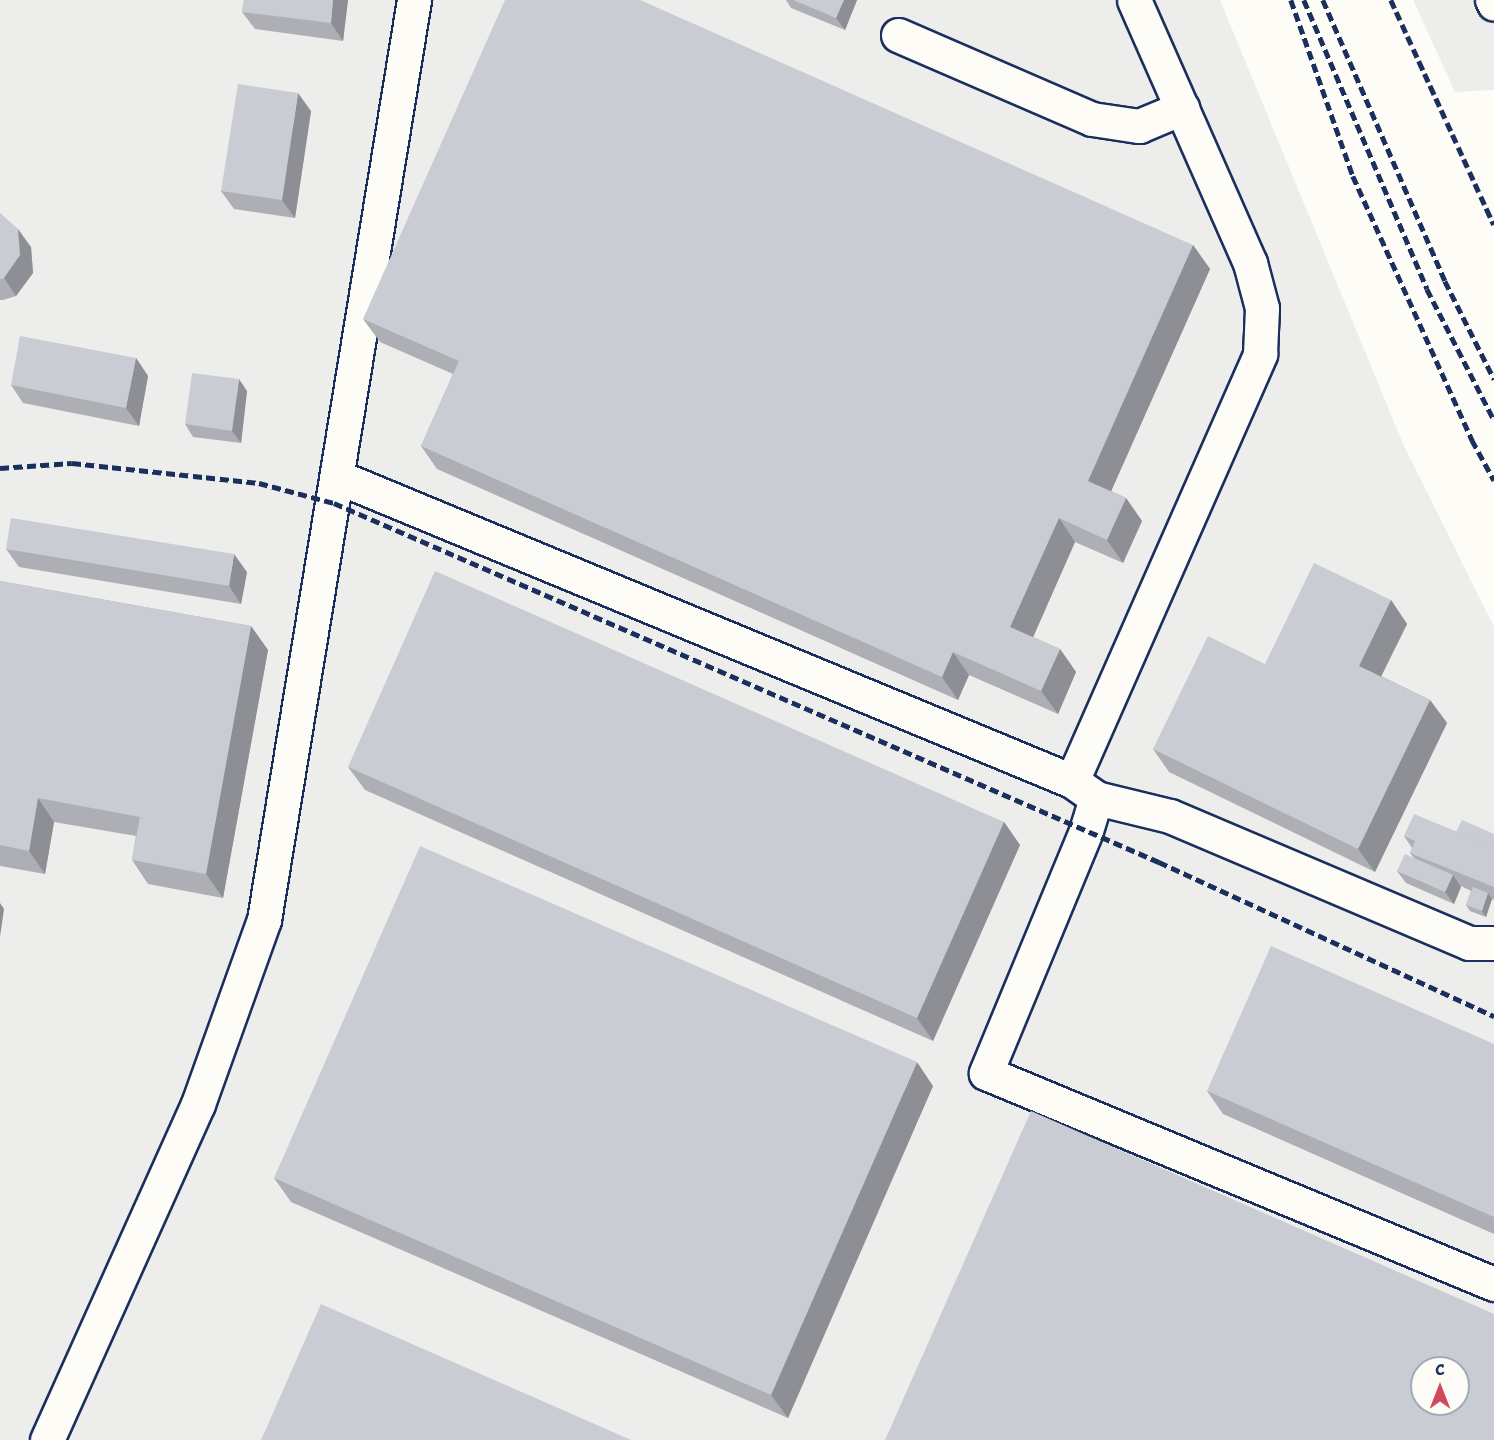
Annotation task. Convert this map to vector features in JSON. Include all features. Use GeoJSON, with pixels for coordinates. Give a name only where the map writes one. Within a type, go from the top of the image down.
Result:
{"type":"FeatureCollection","features":[{"type":"Feature","properties":{"kind":"lane"},"geometry":{"type":"LineString","coordinates":[[47,1440],[198,1104],[264,920],[414,0]]}},
{"type":"Feature","properties":{"kind":"lane"},"geometry":{"type":"LineString","coordinates":[[1134,0],[1250,263],[1262,308],[1260,354],[1084,790],[1086,831],[986,1073],[1494,1284]]}},
{"type":"Feature","properties":{"kind":"lane"},"geometry":{"type":"LineString","coordinates":[[898,35],[1092,119],[1139,126],[1182,108]]}},
{"type":"Feature","properties":{"kind":"lane"},"geometry":{"type":"LineString","coordinates":[[338,477],[1084,790],[1170,816],[1469,943],[1494,943]]}},
{"type":"Feature","properties":{"kind":"shaded area"},"geometry":{"type":"Polygon","coordinates":[[[0,0],[1220,0],[1404,446],[1494,627],[1494,1440],[0,1440],[0,0]]]}},
{"type":"Feature","properties":{"kind":"shaded area"},"geometry":{"type":"Polygon","coordinates":[[[1413,0],[1494,0],[1494,90],[1455,92],[1413,0]]]}},
{"type":"Feature","properties":{"kind":"building"},"geometry":{"type":"Polygon","coordinates":[[[244,0],[333,0],[331,23],[242,12],[244,0]]]}},
{"type":"Feature","properties":{"kind":"building"},"geometry":{"type":"Polygon","coordinates":[[[505,0],[640,0],[1193,245],[1088,481],[1126,498],[1107,540],[1059,518],[1010,627],[1060,649],[1041,691],[953,652],[942,677],[421,446],[459,361],[363,319],[505,0]]]}},
{"type":"Feature","properties":{"kind":"building"},"geometry":{"type":"Polygon","coordinates":[[[793,0],[844,0],[836,18],[793,0]]]}},
{"type":"Feature","properties":{"kind":"building"},"geometry":{"type":"Polygon","coordinates":[[[238,84],[298,93],[282,200],[221,191],[238,84]]]}},
{"type":"Feature","properties":{"kind":"building"},"geometry":{"type":"Polygon","coordinates":[[[0,213],[18,229],[20,255],[4,278],[0,279],[0,213]]]}},
{"type":"Feature","properties":{"kind":"building"},"geometry":{"type":"Polygon","coordinates":[[[20,336],[136,358],[126,408],[11,385],[20,336]]]}},
{"type":"Feature","properties":{"kind":"building"},"geometry":{"type":"Polygon","coordinates":[[[192,373],[239,379],[232,431],[185,424],[192,373]]]}},
{"type":"Feature","properties":{"kind":"building"},"geometry":{"type":"Polygon","coordinates":[[[11,518],[234,554],[229,586],[6,549],[11,518]]]}},
{"type":"Feature","properties":{"kind":"building"},"geometry":{"type":"Polygon","coordinates":[[[1314,563],[1391,600],[1359,666],[1430,700],[1358,849],[1153,749],[1208,636],[1265,664],[1314,563]]]}},
{"type":"Feature","properties":{"kind":"building"},"geometry":{"type":"Polygon","coordinates":[[[435,571],[1004,822],[917,1018],[348,767],[435,571]]]}},
{"type":"Feature","properties":{"kind":"building"},"geometry":{"type":"Polygon","coordinates":[[[0,581],[251,626],[206,874],[132,860],[140,817],[38,798],[29,851],[0,845],[0,581]]]}},
{"type":"Feature","properties":{"kind":"building"},"geometry":{"type":"Polygon","coordinates":[[[1414,814],[1494,847],[1494,887],[1410,853],[1415,841],[1404,836],[1414,814]]]}},
{"type":"Feature","properties":{"kind":"building"},"geometry":{"type":"Polygon","coordinates":[[[1462,820],[1494,834],[1494,847],[1456,832],[1462,820]]]}},
{"type":"Feature","properties":{"kind":"building"},"geometry":{"type":"Polygon","coordinates":[[[420,846],[917,1062],[771,1395],[274,1178],[420,846]]]}},
{"type":"Feature","properties":{"kind":"building"},"geometry":{"type":"Polygon","coordinates":[[[1405,854],[1453,875],[1445,892],[1397,871],[1405,854]]]}},
{"type":"Feature","properties":{"kind":"building"},"geometry":{"type":"Polygon","coordinates":[[[1473,887],[1488,893],[1482,911],[1466,905],[1473,887]]]}},
{"type":"Feature","properties":{"kind":"building"},"geometry":{"type":"Polygon","coordinates":[[[1271,946],[1494,1044],[1494,1217],[1207,1091],[1271,946]]]}},
{"type":"Feature","properties":{"kind":"building"},"geometry":{"type":"Polygon","coordinates":[[[1031,1111],[1494,1314],[1494,1440],[885,1440],[1031,1111]]]}},
{"type":"Feature","properties":{"kind":"building"},"geometry":{"type":"Polygon","coordinates":[[[321,1304],[631,1440],[261,1440],[321,1304]]]}},
{"type":"Feature","properties":{"kind":"railway"},"geometry":{"type":"LineString","coordinates":[[1291,0],[1353,176],[1472,440],[1494,480]]}},
{"type":"Feature","properties":{"kind":"railway"},"geometry":{"type":"LineString","coordinates":[[1304,0],[1427,289],[1494,420]]}},
{"type":"Feature","properties":{"kind":"railway"},"geometry":{"type":"LineString","coordinates":[[1323,0],[1445,281],[1494,379]]}},
{"type":"Feature","properties":{"kind":"railway"},"geometry":{"type":"LineString","coordinates":[[1391,0],[1494,225]]}},
{"type":"Feature","properties":{"kind":"railway"},"geometry":{"type":"LineString","coordinates":[[0,468],[72,463],[259,483],[334,503],[1159,862],[1494,1016]]}}]}
